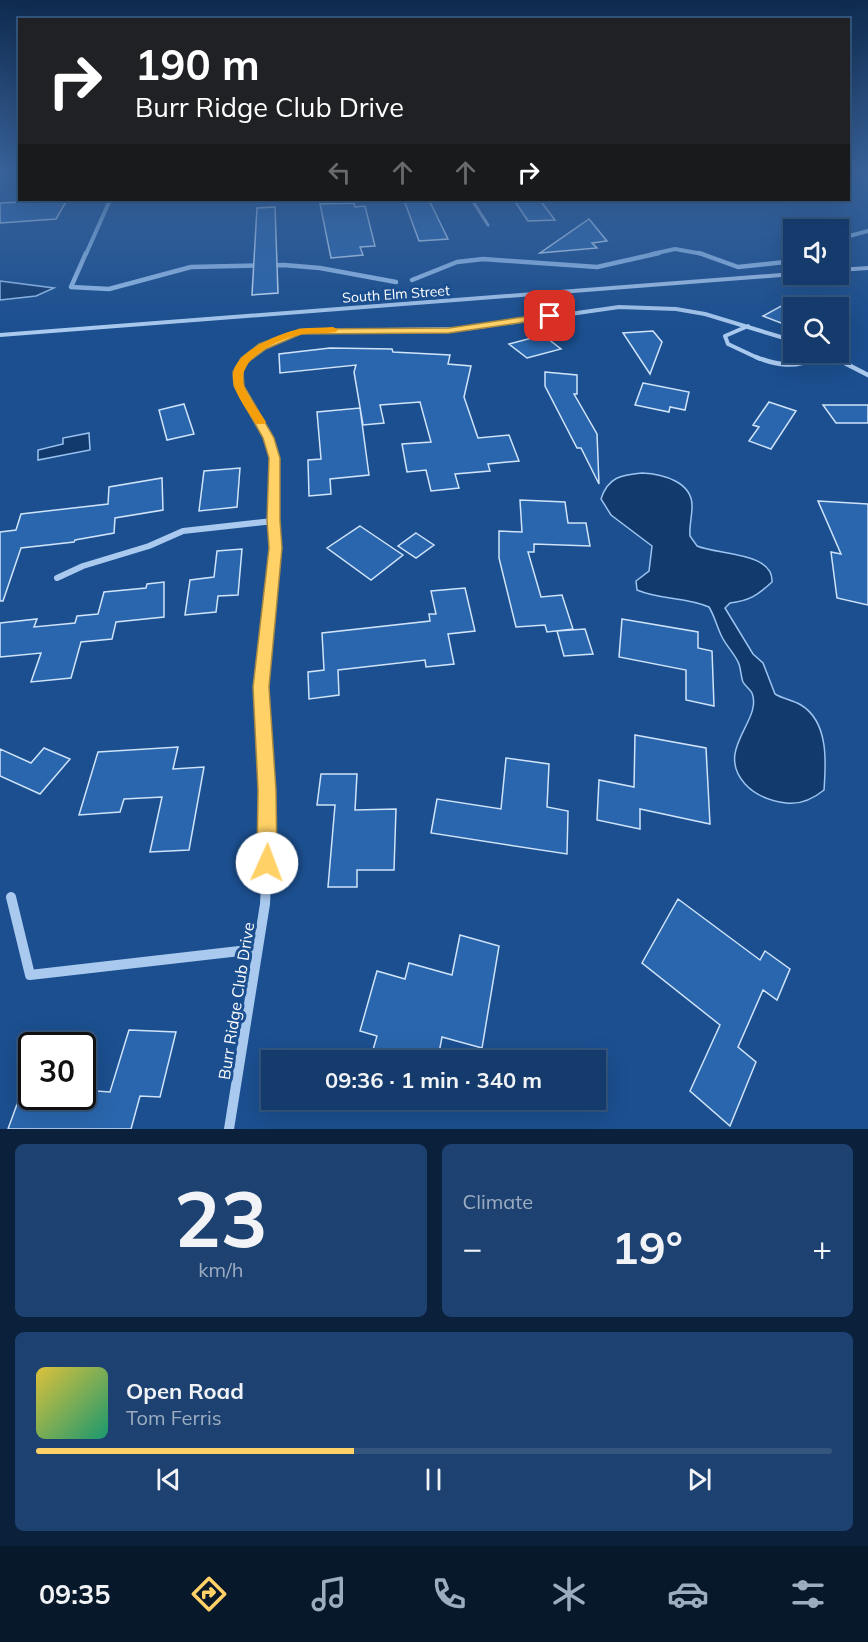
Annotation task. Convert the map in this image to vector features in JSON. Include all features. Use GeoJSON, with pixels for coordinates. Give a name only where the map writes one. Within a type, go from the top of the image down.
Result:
{"type":"FeatureCollection","features":[{"type":"Feature","properties":{"kind":"street"},"geometry":{"type":"LineString","coordinates":[[849,269],[868,268]]}},
{"type":"Feature","properties":{"kind":"street","name":"South Elm Street"},"geometry":{"type":"LineString","coordinates":[[0,335],[783,275]]}},
{"type":"Feature","properties":{"kind":"street","name":"Burr Ridge Club Drive"},"geometry":{"type":"LineString","coordinates":[[229,1129],[265,904],[268,843],[261,687],[275,548],[274,458],[269,438],[239,386],[238,372],[245,360],[263,346],[300,332],[465,329],[620,307],[676,309],[719,316],[783,338]]}},
{"type":"Feature","properties":{"kind":"street"},"geometry":{"type":"LineString","coordinates":[[749,326],[725,336],[728,344],[752,357],[789,366],[806,363]]}},
{"type":"Feature","properties":{"kind":"street"},"geometry":{"type":"LineString","coordinates":[[843,363],[868,375]]}},
{"type":"Feature","properties":{"kind":"street"},"geometry":{"type":"LineString","coordinates":[[57,578],[83,566],[149,546],[183,531],[273,520]]}},
{"type":"Feature","properties":{"kind":"street"},"geometry":{"type":"LineString","coordinates":[[11,897],[30,975],[257,949]]}},
{"type":"Feature","properties":{"kind":"water"},"geometry":{"type":"Polygon","coordinates":[[[0,281],[54,288],[36,296],[0,300],[0,281]]]}},
{"type":"Feature","properties":{"kind":"water"},"geometry":{"type":"Polygon","coordinates":[[[89,433],[90,450],[38,460],[38,450],[63,444],[63,438],[89,433]]]}},
{"type":"Feature","properties":{"kind":"water"},"geometry":{"type":"Polygon","coordinates":[[[642,473],[659,475],[675,481],[688,491],[692,507],[690,536],[697,546],[755,560],[770,572],[772,582],[762,590],[753,597],[730,603],[725,608],[753,654],[763,663],[775,694],[801,705],[817,722],[824,744],[824,790],[811,799],[791,803],[769,799],[749,788],[737,771],[736,747],[754,704],[752,693],[743,682],[739,664],[722,637],[709,607],[637,590],[636,581],[649,571],[652,546],[611,515],[601,499],[607,486],[616,479],[642,473]]]}},
{"type":"Feature","properties":{"kind":"building"},"geometry":{"type":"Polygon","coordinates":[[[256,223],[276,223],[278,293],[252,295],[256,223]]]}},
{"type":"Feature","properties":{"kind":"building"},"geometry":{"type":"Polygon","coordinates":[[[324,223],[369,223],[375,246],[360,247],[363,255],[331,258],[324,223]]]}},
{"type":"Feature","properties":{"kind":"building"},"geometry":{"type":"Polygon","coordinates":[[[412,223],[440,223],[448,239],[419,241],[412,223]]]}},
{"type":"Feature","properties":{"kind":"building"},"geometry":{"type":"Polygon","coordinates":[[[584,223],[592,223],[607,241],[592,243],[597,248],[540,253],[584,223]]]}},
{"type":"Feature","properties":{"kind":"building"},"geometry":{"type":"Polygon","coordinates":[[[783,305],[783,324],[763,316],[783,305]]]}},
{"type":"Feature","properties":{"kind":"building"},"geometry":{"type":"Polygon","coordinates":[[[653,331],[662,342],[650,374],[623,333],[653,331]]]}},
{"type":"Feature","properties":{"kind":"building"},"geometry":{"type":"Polygon","coordinates":[[[543,335],[561,349],[527,358],[509,344],[543,335]]]}},
{"type":"Feature","properties":{"kind":"building"},"geometry":{"type":"Polygon","coordinates":[[[330,348],[392,349],[393,352],[450,355],[448,364],[471,366],[464,397],[478,438],[509,435],[519,461],[488,464],[490,471],[455,474],[459,488],[431,491],[426,470],[407,472],[402,444],[431,442],[420,402],[380,405],[384,423],[363,425],[354,372],[356,365],[280,373],[279,354],[330,348]]]}},
{"type":"Feature","properties":{"kind":"building"},"geometry":{"type":"Polygon","coordinates":[[[545,372],[577,375],[577,394],[574,394],[597,434],[599,484],[581,448],[577,448],[545,386],[545,372]]]}},
{"type":"Feature","properties":{"kind":"building"},"geometry":{"type":"Polygon","coordinates":[[[643,383],[689,392],[685,410],[670,407],[669,412],[635,405],[643,383]]]}},
{"type":"Feature","properties":{"kind":"building"},"geometry":{"type":"Polygon","coordinates":[[[769,402],[796,411],[771,449],[749,441],[759,427],[753,425],[769,402]]]}},
{"type":"Feature","properties":{"kind":"building"},"geometry":{"type":"Polygon","coordinates":[[[184,404],[194,434],[167,440],[159,410],[184,404]]]}},
{"type":"Feature","properties":{"kind":"building"},"geometry":{"type":"Polygon","coordinates":[[[823,405],[868,405],[868,423],[836,423],[823,405]]]}},
{"type":"Feature","properties":{"kind":"building"},"geometry":{"type":"Polygon","coordinates":[[[360,408],[369,475],[330,479],[331,494],[309,496],[308,460],[321,459],[317,412],[360,408]]]}},
{"type":"Feature","properties":{"kind":"building"},"geometry":{"type":"Polygon","coordinates":[[[240,468],[237,507],[199,511],[204,471],[240,468]]]}},
{"type":"Feature","properties":{"kind":"building"},"geometry":{"type":"Polygon","coordinates":[[[162,478],[163,510],[115,518],[114,533],[74,542],[21,548],[3,601],[0,601],[0,532],[16,530],[21,514],[108,504],[109,487],[162,478]]]}},
{"type":"Feature","properties":{"kind":"building"},"geometry":{"type":"Polygon","coordinates":[[[520,500],[565,502],[568,523],[586,523],[590,546],[534,544],[534,552],[528,552],[541,597],[562,595],[573,629],[547,632],[545,625],[516,627],[499,558],[499,531],[522,532],[520,500]]]}},
{"type":"Feature","properties":{"kind":"building"},"geometry":{"type":"Polygon","coordinates":[[[818,501],[868,504],[868,605],[837,598],[831,552],[841,554],[818,501]]]}},
{"type":"Feature","properties":{"kind":"building"},"geometry":{"type":"Polygon","coordinates":[[[360,526],[403,555],[371,580],[327,548],[360,526]]]}},
{"type":"Feature","properties":{"kind":"building"},"geometry":{"type":"Polygon","coordinates":[[[416,533],[434,545],[416,558],[398,546],[416,533]]]}},
{"type":"Feature","properties":{"kind":"building"},"geometry":{"type":"Polygon","coordinates":[[[242,549],[238,595],[218,596],[216,612],[185,615],[190,580],[214,577],[217,551],[242,549]]]}},
{"type":"Feature","properties":{"kind":"building"},"geometry":{"type":"Polygon","coordinates":[[[164,582],[164,617],[116,622],[112,639],[81,642],[71,678],[31,682],[41,653],[0,657],[0,623],[37,619],[34,627],[75,623],[77,616],[98,614],[104,592],[146,588],[147,584],[164,582]]]}},
{"type":"Feature","properties":{"kind":"building"},"geometry":{"type":"Polygon","coordinates":[[[465,588],[475,631],[448,634],[454,664],[426,667],[425,660],[338,670],[339,695],[309,699],[308,672],[324,670],[322,633],[430,621],[429,614],[436,614],[431,591],[465,588]]]}},
{"type":"Feature","properties":{"kind":"building"},"geometry":{"type":"Polygon","coordinates":[[[622,619],[698,632],[698,648],[712,651],[714,706],[686,700],[686,670],[619,657],[622,619]]]}},
{"type":"Feature","properties":{"kind":"building"},"geometry":{"type":"Polygon","coordinates":[[[585,629],[593,654],[564,656],[557,631],[585,629]]]}},
{"type":"Feature","properties":{"kind":"building"},"geometry":{"type":"Polygon","coordinates":[[[635,735],[706,748],[710,824],[640,809],[640,829],[597,820],[599,780],[634,787],[635,735]]]}},
{"type":"Feature","properties":{"kind":"building"},"geometry":{"type":"Polygon","coordinates":[[[178,747],[173,769],[204,767],[189,850],[150,852],[162,797],[124,799],[120,812],[79,815],[98,752],[178,747]]]}},
{"type":"Feature","properties":{"kind":"building"},"geometry":{"type":"Polygon","coordinates":[[[44,748],[70,759],[40,794],[0,776],[0,749],[31,763],[44,748]]]}},
{"type":"Feature","properties":{"kind":"building"},"geometry":{"type":"Polygon","coordinates":[[[506,758],[549,764],[547,807],[568,811],[567,854],[431,833],[437,799],[501,809],[506,758]]]}},
{"type":"Feature","properties":{"kind":"building"},"geometry":{"type":"Polygon","coordinates":[[[321,774],[357,774],[355,810],[396,809],[394,870],[357,870],[357,887],[328,887],[335,805],[317,805],[321,774]]]}},
{"type":"Feature","properties":{"kind":"building"},"geometry":{"type":"Polygon","coordinates":[[[678,899],[760,960],[765,951],[790,969],[777,1000],[763,990],[738,1047],[756,1062],[730,1126],[690,1091],[720,1025],[642,963],[678,899]]]}},
{"type":"Feature","properties":{"kind":"building"},"geometry":{"type":"Polygon","coordinates":[[[460,935],[499,946],[482,1048],[442,1037],[440,1050],[373,1050],[377,1036],[360,1031],[377,971],[405,979],[409,963],[452,975],[460,935]]]}},
{"type":"Feature","properties":{"kind":"building"},"geometry":{"type":"Polygon","coordinates":[[[129,1030],[176,1032],[160,1097],[140,1096],[131,1129],[8,1129],[18,1102],[18,1110],[96,1110],[96,1091],[110,1092],[129,1030]]]}},
{"type":"Feature","properties":{"kind":"waterway"},"geometry":{"type":"LineString","coordinates":[[86,254],[100,223]]}},
{"type":"Feature","properties":{"kind":"waterway"},"geometry":{"type":"LineString","coordinates":[[849,236],[868,231]]}},
{"type":"Feature","properties":{"kind":"waterway"},"geometry":{"type":"LineString","coordinates":[[652,254],[675,249],[701,254]]}},
{"type":"Feature","properties":{"kind":"waterway"},"geometry":{"type":"LineString","coordinates":[[86,253],[71,287],[109,289],[191,267],[284,265],[320,268],[396,282]]}},
{"type":"Feature","properties":{"kind":"waterway"},"geometry":{"type":"LineString","coordinates":[[412,280],[457,262],[483,259],[597,267],[659,253]]}},
{"type":"Feature","properties":{"kind":"waterway"},"geometry":{"type":"LineString","coordinates":[[701,254],[738,267],[783,262]]}},
{"type":"Feature","properties":{"kind":"slow traffic"},"geometry":{"type":"LineString","coordinates":[[260,422],[239,386],[238,372],[245,360],[263,346],[280,338],[300,332],[333,330]]}},
{"type":"Feature","properties":{"kind":"route"},"geometry":{"type":"LineString","coordinates":[[267,863],[267,790],[261,687],[275,548],[274,458],[269,438],[239,386],[238,372],[245,360],[263,346],[300,332],[465,329],[550,316]]}}]}
